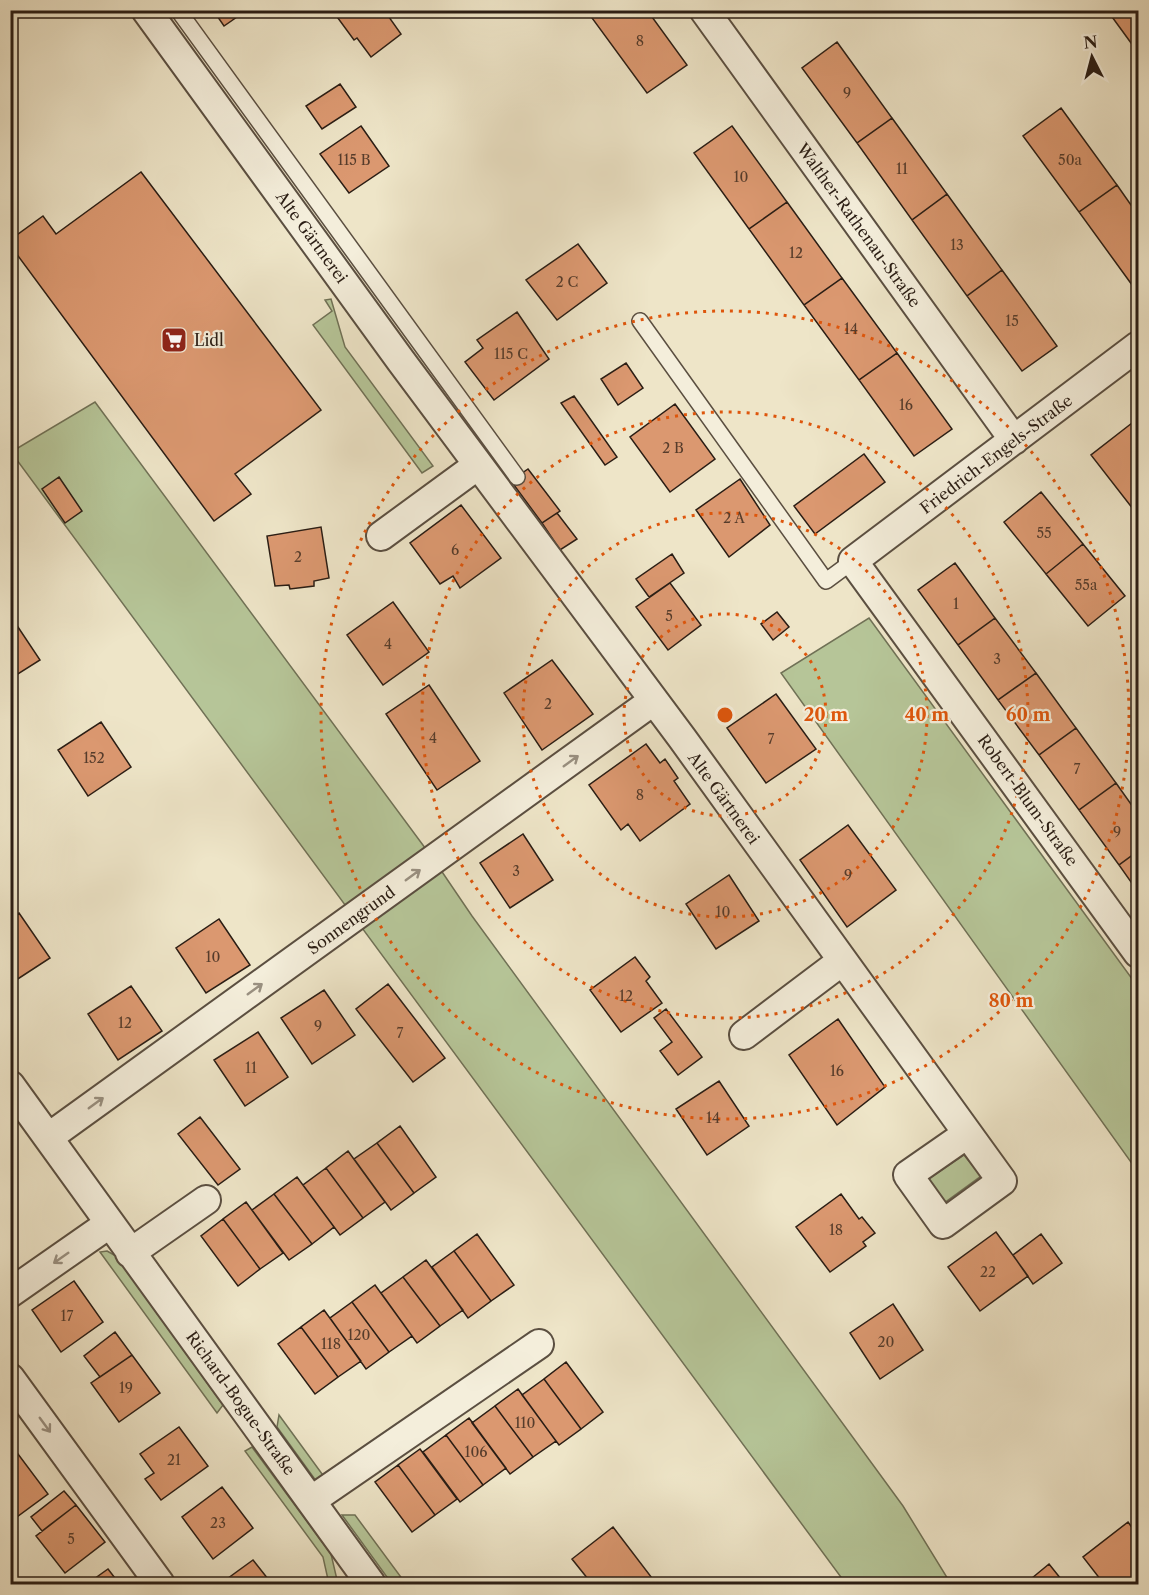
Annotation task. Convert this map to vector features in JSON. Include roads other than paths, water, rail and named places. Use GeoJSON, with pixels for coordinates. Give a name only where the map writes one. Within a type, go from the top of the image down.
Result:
{"type":"FeatureCollection","features":[{"type":"Feature","properties":{"kind":"street","name":"Alte Gärtnerei"},"geometry":{"type":"LineString","coordinates":[[146,10],[653,701],[967,1134]]}},
{"type":"Feature","properties":{"kind":"street","name":"Walther-Rathenau-Straße"},"geometry":{"type":"LineString","coordinates":[[704,10],[1014,440]]}},
{"type":"Feature","properties":{"kind":"street","name":"Friedrich-Engels-Straße"},"geometry":{"type":"LineString","coordinates":[[853,561],[1138,346]]}},
{"type":"Feature","properties":{"kind":"street"},"geometry":{"type":"LineString","coordinates":[[381,536],[478,465]]}},
{"type":"Feature","properties":{"kind":"street","name":"Robert-Blum-Straße"},"geometry":{"type":"LineString","coordinates":[[853,561],[1138,953]]}},
{"type":"Feature","properties":{"kind":"street","name":"Sonnengrund"},"geometry":{"type":"LineString","coordinates":[[49,1137],[653,701]]}},
{"type":"Feature","properties":{"kind":"street"},"geometry":{"type":"LineString","coordinates":[[744,1035],[842,961]]}},
{"type":"Feature","properties":{"kind":"street","name":"Richard-Bogue-Straße"},"geometry":{"type":"LineString","coordinates":[[10,1085],[130,1253],[312,1500],[370,1584]]}},
{"type":"Feature","properties":{"kind":"street"},"geometry":{"type":"LineString","coordinates":[[130,1253],[206,1200]]}},
{"type":"Feature","properties":{"kind":"street"},"geometry":{"type":"LineString","coordinates":[[10,1293],[109,1224]]}},
{"type":"Feature","properties":{"kind":"street"},"geometry":{"type":"LineString","coordinates":[[312,1500],[539,1344]]}},
{"type":"Feature","properties":{"kind":"street"},"geometry":{"type":"LineString","coordinates":[[10,1378],[160,1584]]}},
{"type":"Feature","properties":{"kind":"lane"},"geometry":{"type":"LineString","coordinates":[[178,10],[517,477]]}},
{"type":"Feature","properties":{"kind":"lane"},"geometry":{"type":"LineString","coordinates":[[640,321],[826,581],[853,561]]}},
{"type":"Feature","properties":{"kind":"place","name":"Lidl"},"geometry":{"type":"Point","coordinates":[174,340]}}]}
